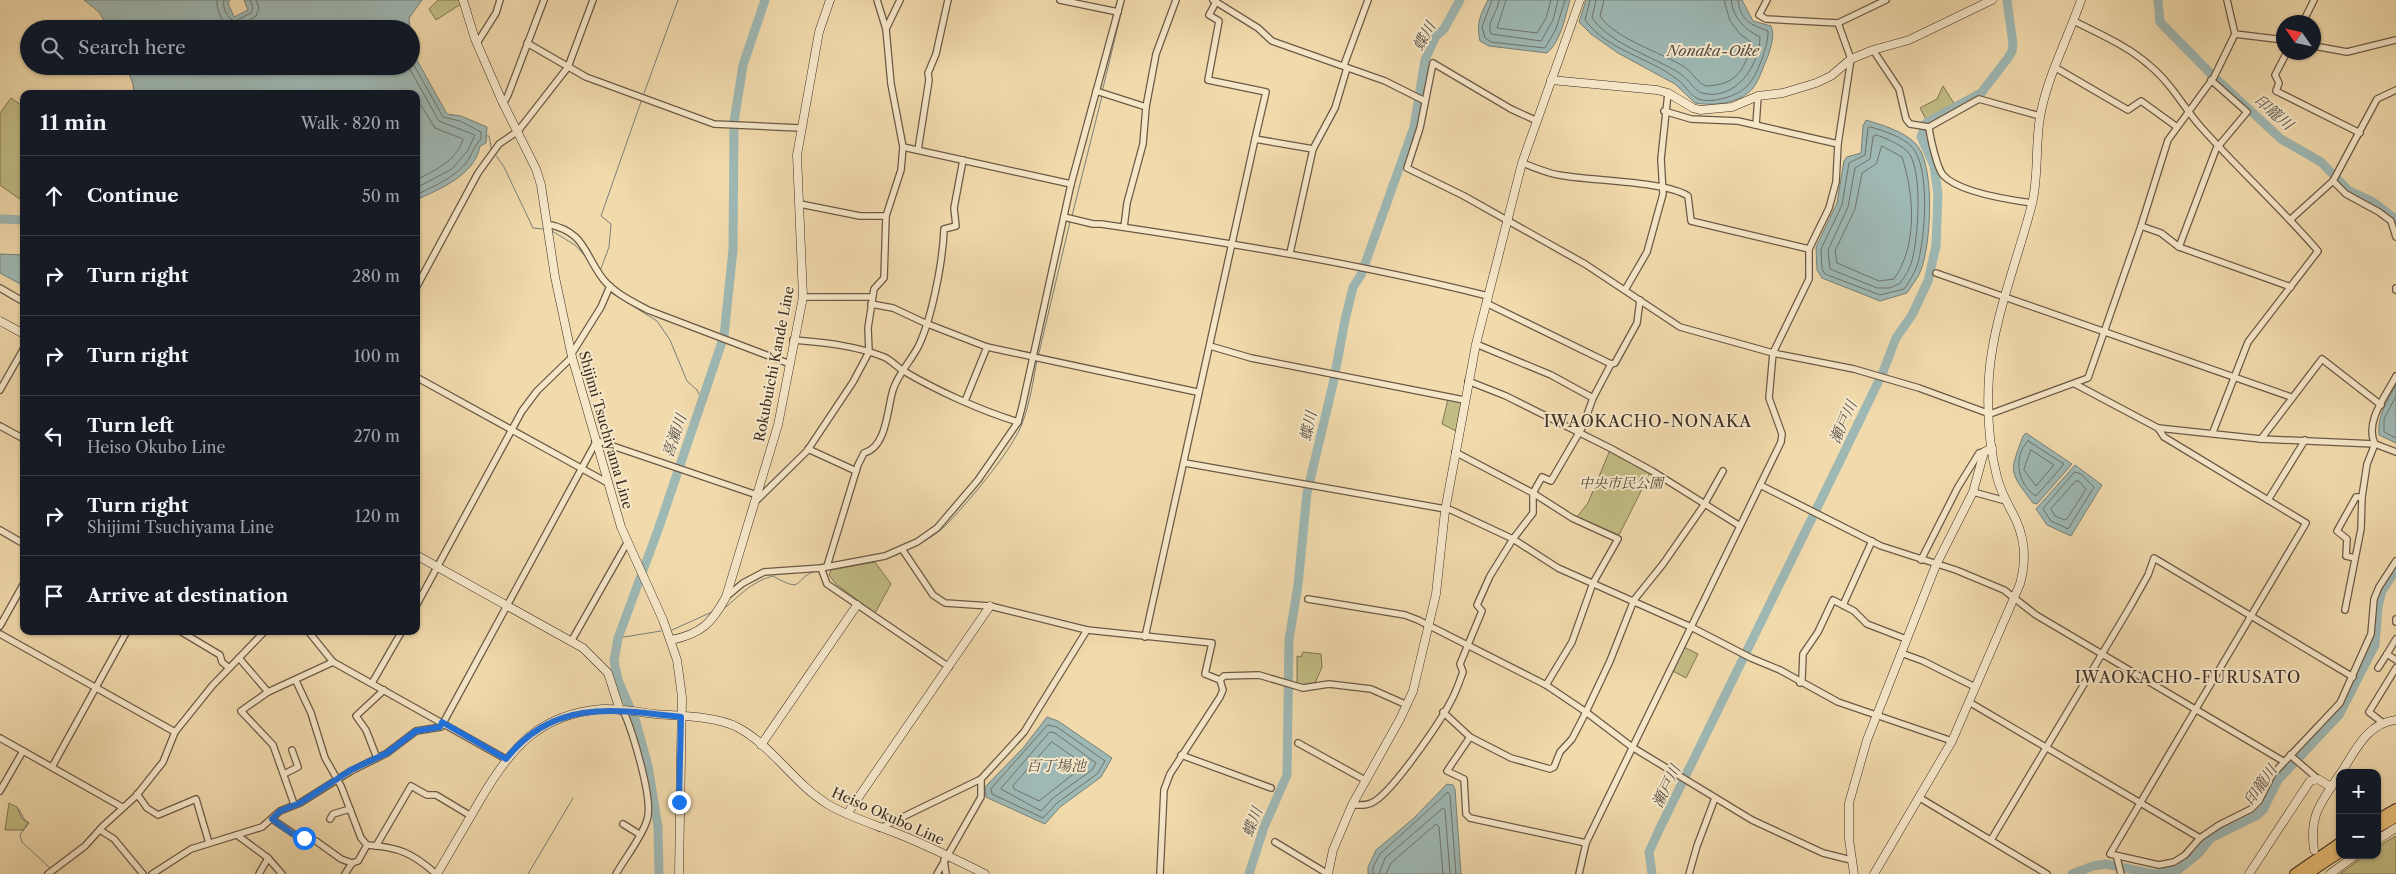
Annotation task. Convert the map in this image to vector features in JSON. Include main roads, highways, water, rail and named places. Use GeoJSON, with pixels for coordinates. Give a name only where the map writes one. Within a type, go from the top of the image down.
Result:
{"type":"FeatureCollection","features":[{"type":"Feature","properties":{"kind":"highway"},"geometry":{"type":"LineString","coordinates":[[2381,818],[2396,809]]}},
{"type":"Feature","properties":{"kind":"highway"},"geometry":{"type":"LineString","coordinates":[[2381,826],[2396,817]]}},
{"type":"Feature","properties":{"kind":"highway"},"geometry":{"type":"LineString","coordinates":[[2295,874],[2336,846]]}},
{"type":"Feature","properties":{"kind":"highway"},"geometry":{"type":"LineString","coordinates":[[2308,874],[2336,855]]}},
{"type":"Feature","properties":{"kind":"water"},"geometry":{"type":"Polygon","coordinates":[[[84,0],[230,0],[228,3],[234,17],[248,10],[244,0],[422,0],[409,20],[104,20],[99,12],[84,0]]]}},
{"type":"Feature","properties":{"kind":"water"},"geometry":{"type":"Polygon","coordinates":[[[1488,0],[1570,0],[1556,42],[1547,53],[1489,46],[1480,41],[1478,30],[1483,10],[1488,0]]]}},
{"type":"Feature","properties":{"kind":"water","name":"Nonaka-Oike"},"geometry":{"type":"Polygon","coordinates":[[[1586,0],[1742,0],[1753,21],[1771,26],[1773,37],[1758,81],[1748,93],[1741,98],[1726,103],[1695,103],[1675,84],[1618,53],[1591,34],[1579,22],[1586,0]]]}},
{"type":"Feature","properties":{"kind":"water"},"geometry":{"type":"Polygon","coordinates":[[[420,66],[447,114],[461,116],[487,127],[486,143],[480,146],[477,156],[464,173],[445,186],[420,198],[420,90],[134,90],[130,75],[420,75],[420,66]]]}},
{"type":"Feature","properties":{"kind":"water"},"geometry":{"type":"Polygon","coordinates":[[[1866,120],[1898,132],[1915,143],[1922,153],[1929,185],[1929,224],[1921,270],[1907,293],[1880,301],[1822,278],[1817,270],[1816,247],[1837,203],[1844,161],[1847,157],[1861,153],[1863,126],[1866,120]]]}},
{"type":"Feature","properties":{"kind":"water"},"geometry":{"type":"Polygon","coordinates":[[[0,254],[20,255],[20,284],[0,273],[0,254]]]}},
{"type":"Feature","properties":{"kind":"water"},"geometry":{"type":"Polygon","coordinates":[[[2396,385],[2396,443],[2379,435],[2379,428],[2383,409],[2396,385]]]}},
{"type":"Feature","properties":{"kind":"water"},"geometry":{"type":"Polygon","coordinates":[[[2026,433],[2072,464],[2037,504],[2033,503],[2019,484],[2014,472],[2015,458],[2023,436],[2026,433]]]}},
{"type":"Feature","properties":{"kind":"water"},"geometry":{"type":"Polygon","coordinates":[[[2075,465],[2102,485],[2071,536],[2047,525],[2036,509],[2075,465]]]}},
{"type":"Feature","properties":{"kind":"water","name":"百丁場池"},"geometry":{"type":"Polygon","coordinates":[[[1047,717],[1058,721],[1112,758],[1101,777],[1060,807],[1045,824],[986,797],[985,787],[1024,747],[1047,717]]]}},
{"type":"Feature","properties":{"kind":"water"},"geometry":{"type":"Polygon","coordinates":[[[1447,784],[1453,785],[1455,789],[1461,874],[1368,874],[1368,867],[1376,850],[1413,819],[1447,784]]]}},
{"type":"Feature","properties":{"kind":"waterway"},"geometry":{"type":"LineString","coordinates":[[643,96],[678,0]]}},
{"type":"Feature","properties":{"kind":"waterway","name":"喜瀬川"},"geometry":{"type":"LineString","coordinates":[[659,874],[658,827],[648,766],[636,722],[618,680],[614,661],[618,638],[658,530],[724,336],[733,250],[734,122],[743,65],[765,0]]}},
{"type":"Feature","properties":{"kind":"waterway","name":"蝶川"},"geometry":{"type":"LineString","coordinates":[[1249,874],[1264,827],[1287,775],[1289,640],[1298,585],[1307,493],[1333,384],[1345,320],[1353,287],[1361,275],[1414,127],[1425,60],[1436,36],[1444,29],[1460,0]]}},
{"type":"Feature","properties":{"kind":"waterway","name":"瀬戸川"},"geometry":{"type":"LineString","coordinates":[[1652,874],[1649,852],[1659,830],[1883,372],[1896,338],[1912,315],[1928,281],[1936,246],[1938,194],[1934,166],[1921,137],[1926,123],[1981,93],[2008,58],[2013,44],[2007,0]]}},
{"type":"Feature","properties":{"kind":"waterway","name":"印籠川"},"geometry":{"type":"LineString","coordinates":[[2158,0],[2160,22],[2212,75],[2281,139],[2321,162],[2348,190],[2373,202],[2394,218],[2396,223]]}},
{"type":"Feature","properties":{"kind":"waterway"},"geometry":{"type":"LineString","coordinates":[[1102,92],[1124,1]]}},
{"type":"Feature","properties":{"kind":"waterway"},"geometry":{"type":"LineString","coordinates":[[1072,216],[1102,96]]}},
{"type":"Feature","properties":{"kind":"waterway"},"geometry":{"type":"LineString","coordinates":[[600,271],[609,247],[611,224],[601,216],[642,99]]}},
{"type":"Feature","properties":{"kind":"waterway"},"geometry":{"type":"LineString","coordinates":[[486,136],[489,136],[492,152]]}},
{"type":"Feature","properties":{"kind":"waterway"},"geometry":{"type":"LineString","coordinates":[[495,154],[504,167],[533,228],[543,229]]}},
{"type":"Feature","properties":{"kind":"waterway"},"geometry":{"type":"LineString","coordinates":[[0,219],[20,220]]}},
{"type":"Feature","properties":{"kind":"waterway"},"geometry":{"type":"LineString","coordinates":[[1038,357],[1070,222]]}},
{"type":"Feature","properties":{"kind":"waterway"},"geometry":{"type":"LineString","coordinates":[[552,231],[575,245],[587,258]]}},
{"type":"Feature","properties":{"kind":"waterway"},"geometry":{"type":"LineString","coordinates":[[591,266],[607,289]]}},
{"type":"Feature","properties":{"kind":"waterway"},"geometry":{"type":"LineString","coordinates":[[610,292],[657,321],[670,340],[687,381],[697,390],[702,400]]}},
{"type":"Feature","properties":{"kind":"waterway"},"geometry":{"type":"LineString","coordinates":[[905,551],[930,538],[944,527],[964,506],[1008,449],[1025,416],[1037,360]]}},
{"type":"Feature","properties":{"kind":"waterway"},"geometry":{"type":"LineString","coordinates":[[887,558],[901,553]]}},
{"type":"Feature","properties":{"kind":"waterway","name":"印籠川"},"geometry":{"type":"LineString","coordinates":[[2072,874],[2093,866],[2106,864],[2154,874],[2178,870],[2198,854],[2211,838],[2256,816],[2263,810],[2278,780],[2339,715],[2375,645],[2378,607],[2382,591],[2396,570]]}},
{"type":"Feature","properties":{"kind":"waterway"},"geometry":{"type":"LineString","coordinates":[[722,610],[745,590],[765,579],[773,576],[783,582],[795,585],[804,577],[816,571]]}},
{"type":"Feature","properties":{"kind":"waterway"},"geometry":{"type":"LineString","coordinates":[[672,630],[712,612]]}},
{"type":"Feature","properties":{"kind":"waterway"},"geometry":{"type":"LineString","coordinates":[[618,638],[661,631]]}},
{"type":"Feature","properties":{"kind":"waterway"},"geometry":{"type":"LineString","coordinates":[[528,874],[573,798]]}},
{"type":"Feature","properties":{"kind":"waterway"},"geometry":{"type":"LineString","coordinates":[[19,809],[24,819],[29,823],[20,835],[22,842],[51,869]]}},
{"type":"Feature","properties":{"kind":"district","name":"IWAOKACHO-NONAKA"},"geometry":{"type":"Point","coordinates":[1648,421]}},
{"type":"Feature","properties":{"kind":"district","name":"IWAOKACHO-FURUSATO"},"geometry":{"type":"Point","coordinates":[2188,677]}},
{"type":"Feature","properties":{"kind":"park label","name":"中央市民公園"},"geometry":{"type":"Point","coordinates":[1621,483]}}]}
